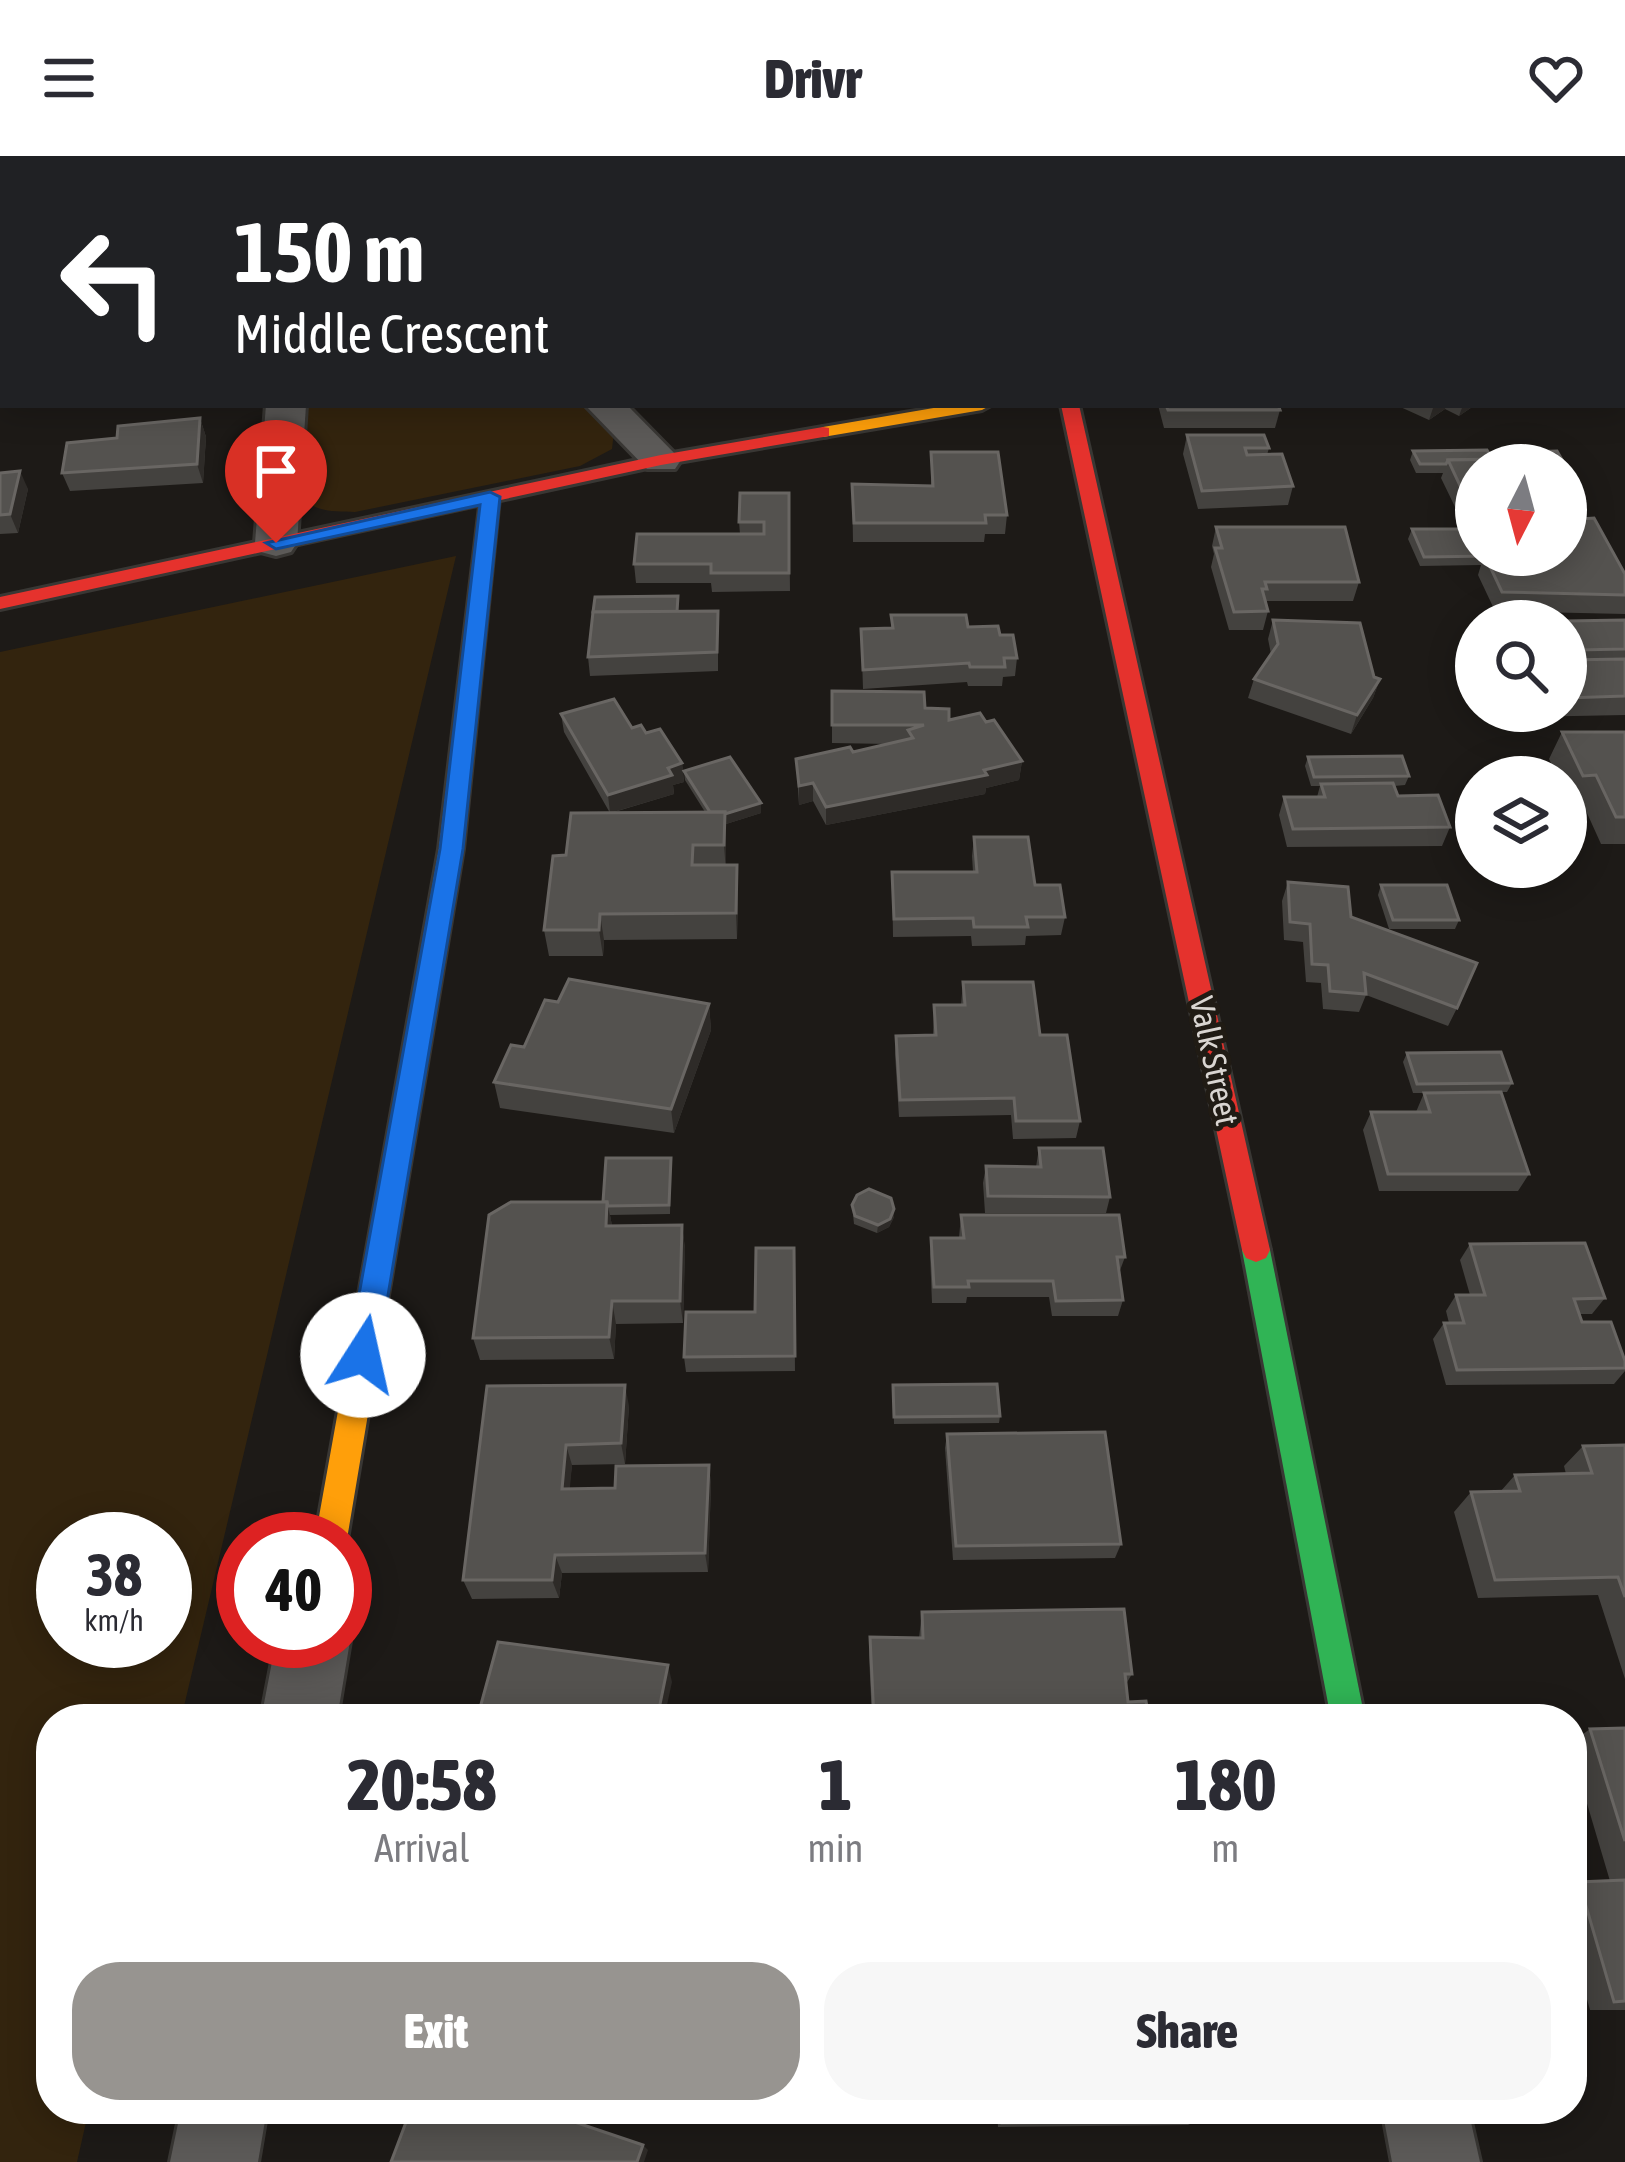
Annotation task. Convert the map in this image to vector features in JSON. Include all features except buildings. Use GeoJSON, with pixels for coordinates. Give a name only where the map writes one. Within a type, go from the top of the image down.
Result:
{"type":"FeatureCollection","features":[{"type":"Feature","properties":{"kind":"street"},"geometry":{"type":"LineString","coordinates":[[276,543],[286,408]]}},
{"type":"Feature","properties":{"kind":"street"},"geometry":{"type":"LineString","coordinates":[[608,408],[661,460]]}},
{"type":"Feature","properties":{"kind":"street"},"geometry":{"type":"LineString","coordinates":[[0,603],[661,460],[964,408]]}},
{"type":"Feature","properties":{"kind":"street","name":"Valk Street"},"geometry":{"type":"LineString","coordinates":[[1071,408],[1250,1219],[1345,1704]]}},
{"type":"Feature","properties":{"kind":"street"},"geometry":{"type":"LineString","coordinates":[[336,1512],[451,849],[490,497]]}},
{"type":"Feature","properties":{"kind":"street"},"geometry":{"type":"LineString","coordinates":[[302,1704],[309,1668]]}},
{"type":"Feature","properties":{"kind":"street"},"geometry":{"type":"LineString","coordinates":[[214,2162],[221,2124]]}},
{"type":"Feature","properties":{"kind":"street"},"geometry":{"type":"LineString","coordinates":[[1428,2124],[1436,2162]]}},
{"type":"Feature","properties":{"kind":"shaded area"},"geometry":{"type":"Polygon","coordinates":[[[308,408],[592,408],[614,431],[612,449],[580,466],[355,512],[313,506],[305,495],[308,408]]]}},
{"type":"Feature","properties":{"kind":"shaded area"},"geometry":{"type":"Polygon","coordinates":[[[456,556],[230,1512],[216,1512],[216,1571],[185,1704],[36,1704],[36,2124],[86,2124],[77,2162],[0,2162],[0,652],[456,556]]]}},
{"type":"Feature","properties":{"kind":"traffic: fast"},"geometry":{"type":"LineString","coordinates":[[1256,1250],[1345,1704]]}},
{"type":"Feature","properties":{"kind":"traffic: slow"},"geometry":{"type":"LineString","coordinates":[[823,432],[964,408]]}},
{"type":"Feature","properties":{"kind":"traffic: slow"},"geometry":{"type":"LineString","coordinates":[[336,1512],[451,849],[490,498]]}},
{"type":"Feature","properties":{"kind":"traffic: jam"},"geometry":{"type":"LineString","coordinates":[[1071,408],[1256,1250]]}},
{"type":"Feature","properties":{"kind":"traffic: jam"},"geometry":{"type":"LineString","coordinates":[[0,603],[661,460],[823,432]]}},
{"type":"Feature","properties":{"kind":"route"},"geometry":{"type":"LineString","coordinates":[[276,543],[490,497],[451,849],[363,1355]]}}]}
